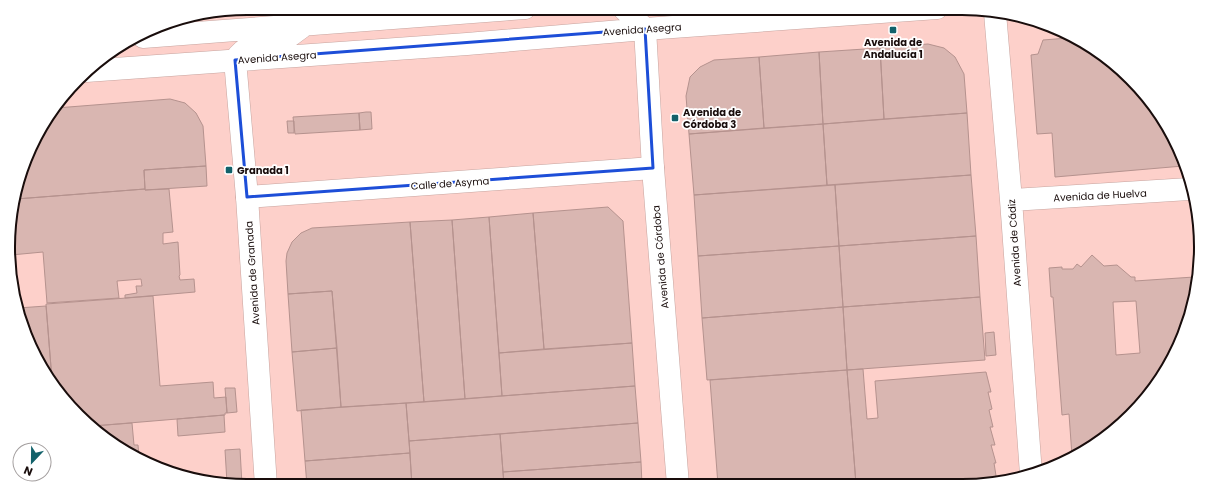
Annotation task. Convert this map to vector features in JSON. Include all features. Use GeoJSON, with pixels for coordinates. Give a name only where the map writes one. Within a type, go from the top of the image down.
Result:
{"type":"FeatureCollection","features":[{"type":"Feature","properties":{"kind":"street"},"geometry":{"type":"LineString","coordinates":[[150,36],[408,15]]}},
{"type":"Feature","properties":{"kind":"street"},"geometry":{"type":"LineString","coordinates":[[464,15],[467,44]]}},
{"type":"Feature","properties":{"kind":"street"},"geometry":{"type":"LineString","coordinates":[[630,15],[645,29]]}},
{"type":"Feature","properties":{"kind":"street","name":"Avenida Asegra"},"geometry":{"type":"LineString","coordinates":[[97,70],[467,44],[840,15]]}},
{"type":"Feature","properties":{"kind":"street","name":"Avenida de Cádiz"},"geometry":{"type":"LineString","coordinates":[[995,17],[1011,200],[1031,469]]}},
{"type":"Feature","properties":{"kind":"street"},"geometry":{"type":"LineString","coordinates":[[235,60],[240,52],[257,44],[281,42],[306,24]]}},
{"type":"Feature","properties":{"kind":"street","name":"Avenida de Córdoba"},"geometry":{"type":"LineString","coordinates":[[645,29],[653,168],[678,479]]}},
{"type":"Feature","properties":{"kind":"street","name":"Avenida de Granada"},"geometry":{"type":"LineString","coordinates":[[235,60],[247,197],[266,479]]}},
{"type":"Feature","properties":{"kind":"street","name":"Calle de Asyma"},"geometry":{"type":"LineString","coordinates":[[247,197],[653,168]]}},
{"type":"Feature","properties":{"kind":"street","name":"Avenida de Huelva"},"geometry":{"type":"LineString","coordinates":[[1011,200],[1187,189]]}},
{"type":"Feature","properties":{"kind":"highlighted area"},"geometry":{"type":"Polygon","coordinates":[[[645,29],[653,168],[247,197],[235,60],[645,29]]]}},
{"type":"Feature","properties":{"kind":"shaded area"},"geometry":{"type":"Polygon","coordinates":[[[232,15],[977,15],[1007,19],[1037,27],[1078,46],[1091,54],[1115,73],[1146,106],[1155,118],[1170,144],[1182,172],[1190,202],[1194,232],[1194,262],[1190,292],[1182,322],[1170,350],[1155,376],[1136,400],[1115,421],[1091,440],[1065,455],[1037,467],[1007,475],[977,479],[232,479],[202,475],[172,467],[131,448],[106,431],[83,411],[54,376],[39,350],[27,322],[19,292],[15,262],[15,232],[19,202],[27,172],[39,144],[54,118],[83,83],[118,54],[144,39],[172,27],[202,19],[232,15]]]}},
{"type":"Feature","properties":{"kind":"building"},"geometry":{"type":"Polygon","coordinates":[[[1065,39],[1091,54],[1126,83],[1155,118],[1170,144],[1180,166],[1055,177],[1052,133],[1037,134],[1031,55],[1038,54],[1043,40],[1065,39]]]}},
{"type":"Feature","properties":{"kind":"building"},"geometry":{"type":"Polygon","coordinates":[[[928,44],[944,48],[955,57],[964,74],[967,113],[884,119],[880,48],[928,44]]]}},
{"type":"Feature","properties":{"kind":"building"},"geometry":{"type":"Polygon","coordinates":[[[880,48],[884,119],[823,124],[819,52],[880,48]]]}},
{"type":"Feature","properties":{"kind":"building"},"geometry":{"type":"Polygon","coordinates":[[[819,52],[823,124],[764,128],[759,57],[819,52]]]}},
{"type":"Feature","properties":{"kind":"building"},"geometry":{"type":"Polygon","coordinates":[[[759,57],[764,128],[689,134],[686,96],[690,77],[700,67],[714,60],[759,57]]]}},
{"type":"Feature","properties":{"kind":"building"},"geometry":{"type":"Polygon","coordinates":[[[170,99],[185,103],[196,113],[203,126],[206,166],[144,170],[145,189],[20,199],[27,172],[39,144],[62,108],[170,99]]]}},
{"type":"Feature","properties":{"kind":"building"},"geometry":{"type":"Polygon","coordinates":[[[371,112],[372,129],[360,130],[359,113],[371,112]]]}},
{"type":"Feature","properties":{"kind":"building"},"geometry":{"type":"Polygon","coordinates":[[[359,113],[360,130],[295,134],[293,117],[359,113]]]}},
{"type":"Feature","properties":{"kind":"building"},"geometry":{"type":"Polygon","coordinates":[[[967,113],[971,175],[827,185],[823,124],[967,113]]]}},
{"type":"Feature","properties":{"kind":"building"},"geometry":{"type":"Polygon","coordinates":[[[287,121],[294,121],[294,133],[288,133],[287,121]]]}},
{"type":"Feature","properties":{"kind":"building"},"geometry":{"type":"Polygon","coordinates":[[[823,124],[827,185],[694,195],[689,134],[823,124]]]}},
{"type":"Feature","properties":{"kind":"building"},"geometry":{"type":"Polygon","coordinates":[[[206,166],[207,186],[145,190],[144,170],[206,166]]]}},
{"type":"Feature","properties":{"kind":"building"},"geometry":{"type":"Polygon","coordinates":[[[971,175],[976,236],[839,246],[835,185],[971,175]]]}},
{"type":"Feature","properties":{"kind":"building"},"geometry":{"type":"Polygon","coordinates":[[[835,185],[839,246],[698,256],[694,195],[835,185]]]}},
{"type":"Feature","properties":{"kind":"building"},"geometry":{"type":"Polygon","coordinates":[[[145,189],[169,189],[173,232],[163,233],[163,244],[178,242],[180,280],[194,279],[195,292],[125,298],[125,295],[137,293],[136,286],[142,286],[141,279],[117,281],[119,298],[47,303],[43,252],[15,255],[15,232],[20,199],[145,189]]]}},
{"type":"Feature","properties":{"kind":"building"},"geometry":{"type":"Polygon","coordinates":[[[608,207],[623,221],[632,343],[544,349],[533,213],[608,207]]]}},
{"type":"Feature","properties":{"kind":"building"},"geometry":{"type":"Polygon","coordinates":[[[533,213],[544,349],[499,353],[489,217],[533,213]]]}},
{"type":"Feature","properties":{"kind":"building"},"geometry":{"type":"Polygon","coordinates":[[[489,217],[502,396],[465,399],[452,220],[489,217]]]}},
{"type":"Feature","properties":{"kind":"building"},"geometry":{"type":"Polygon","coordinates":[[[452,220],[465,399],[424,402],[410,222],[452,220]]]}},
{"type":"Feature","properties":{"kind":"building"},"geometry":{"type":"Polygon","coordinates":[[[410,222],[424,402],[341,407],[332,291],[288,294],[287,253],[292,242],[301,233],[312,228],[410,222]]]}},
{"type":"Feature","properties":{"kind":"building"},"geometry":{"type":"Polygon","coordinates":[[[976,236],[980,297],[843,307],[839,246],[976,236]]]}},
{"type":"Feature","properties":{"kind":"building"},"geometry":{"type":"Polygon","coordinates":[[[839,246],[843,307],[702,318],[698,256],[839,246]]]}},
{"type":"Feature","properties":{"kind":"building"},"geometry":{"type":"Polygon","coordinates":[[[1092,255],[1104,266],[1117,265],[1131,277],[1135,277],[1135,281],[1192,277],[1190,292],[1182,322],[1170,350],[1155,376],[1136,400],[1115,421],[1091,440],[1072,451],[1069,414],[1062,415],[1053,297],[1051,297],[1049,268],[1062,267],[1062,269],[1073,269],[1077,264],[1081,267],[1092,255]],[[1136,301],[1113,302],[1116,355],[1140,353],[1136,301]]]}},
{"type":"Feature","properties":{"kind":"building"},"geometry":{"type":"Polygon","coordinates":[[[332,291],[337,348],[292,352],[288,294],[332,291]]]}},
{"type":"Feature","properties":{"kind":"building"},"geometry":{"type":"Polygon","coordinates":[[[153,296],[160,386],[213,382],[214,398],[226,397],[227,413],[225,413],[225,415],[99,425],[73,400],[51,372],[46,304],[153,296]]]}},
{"type":"Feature","properties":{"kind":"building"},"geometry":{"type":"Polygon","coordinates":[[[980,297],[985,360],[847,370],[843,307],[980,297]]]}},
{"type":"Feature","properties":{"kind":"building"},"geometry":{"type":"Polygon","coordinates":[[[46,306],[51,372],[39,350],[27,322],[23,308],[46,306]]]}},
{"type":"Feature","properties":{"kind":"building"},"geometry":{"type":"Polygon","coordinates":[[[843,307],[847,370],[707,380],[702,318],[843,307]]]}},
{"type":"Feature","properties":{"kind":"building"},"geometry":{"type":"Polygon","coordinates":[[[994,332],[996,355],[986,356],[985,333],[994,332]]]}},
{"type":"Feature","properties":{"kind":"building"},"geometry":{"type":"Polygon","coordinates":[[[632,343],[635,386],[502,396],[499,353],[632,343]]]}},
{"type":"Feature","properties":{"kind":"building"},"geometry":{"type":"Polygon","coordinates":[[[337,348],[341,407],[297,411],[292,352],[337,348]]]}},
{"type":"Feature","properties":{"kind":"building"},"geometry":{"type":"Polygon","coordinates":[[[863,369],[867,419],[878,418],[875,381],[986,372],[991,392],[988,392],[992,409],[989,410],[993,427],[990,427],[995,445],[991,445],[996,463],[994,463],[996,476],[977,479],[856,479],[847,370],[863,369]]]}},
{"type":"Feature","properties":{"kind":"building"},"geometry":{"type":"Polygon","coordinates":[[[847,370],[856,479],[718,479],[710,380],[847,370]]]}},
{"type":"Feature","properties":{"kind":"building"},"geometry":{"type":"Polygon","coordinates":[[[635,386],[638,423],[409,441],[406,403],[635,386]]]}},
{"type":"Feature","properties":{"kind":"building"},"geometry":{"type":"Polygon","coordinates":[[[225,388],[235,388],[237,412],[227,413],[225,388]]]}},
{"type":"Feature","properties":{"kind":"building"},"geometry":{"type":"Polygon","coordinates":[[[406,403],[410,453],[305,461],[301,410],[406,403]]]}},
{"type":"Feature","properties":{"kind":"building"},"geometry":{"type":"Polygon","coordinates":[[[224,415],[225,432],[178,436],[177,419],[224,415]]]}},
{"type":"Feature","properties":{"kind":"building"},"geometry":{"type":"Polygon","coordinates":[[[132,423],[134,445],[138,445],[139,452],[118,440],[99,426],[132,423]]]}},
{"type":"Feature","properties":{"kind":"building"},"geometry":{"type":"Polygon","coordinates":[[[638,423],[641,462],[503,472],[500,434],[638,423]]]}},
{"type":"Feature","properties":{"kind":"building"},"geometry":{"type":"Polygon","coordinates":[[[500,434],[504,479],[412,479],[409,441],[500,434]]]}},
{"type":"Feature","properties":{"kind":"building"},"geometry":{"type":"Polygon","coordinates":[[[240,449],[242,479],[227,478],[225,450],[240,449]]]}},
{"type":"Feature","properties":{"kind":"building"},"geometry":{"type":"Polygon","coordinates":[[[410,453],[412,479],[306,479],[305,461],[410,453]]]}},
{"type":"Feature","properties":{"kind":"building"},"geometry":{"type":"Polygon","coordinates":[[[641,462],[642,479],[504,479],[503,472],[641,462]]]}},
{"type":"Feature","properties":{"kind":"place","name":"Avenida de Andalucía 1"},"geometry":{"type":"Point","coordinates":[893,30]}},
{"type":"Feature","properties":{"kind":"place","name":"Avenida de Córdoba 3"},"geometry":{"type":"Point","coordinates":[675,118]}},
{"type":"Feature","properties":{"kind":"place","name":"Granada 1"},"geometry":{"type":"Point","coordinates":[229,170]}}]}
